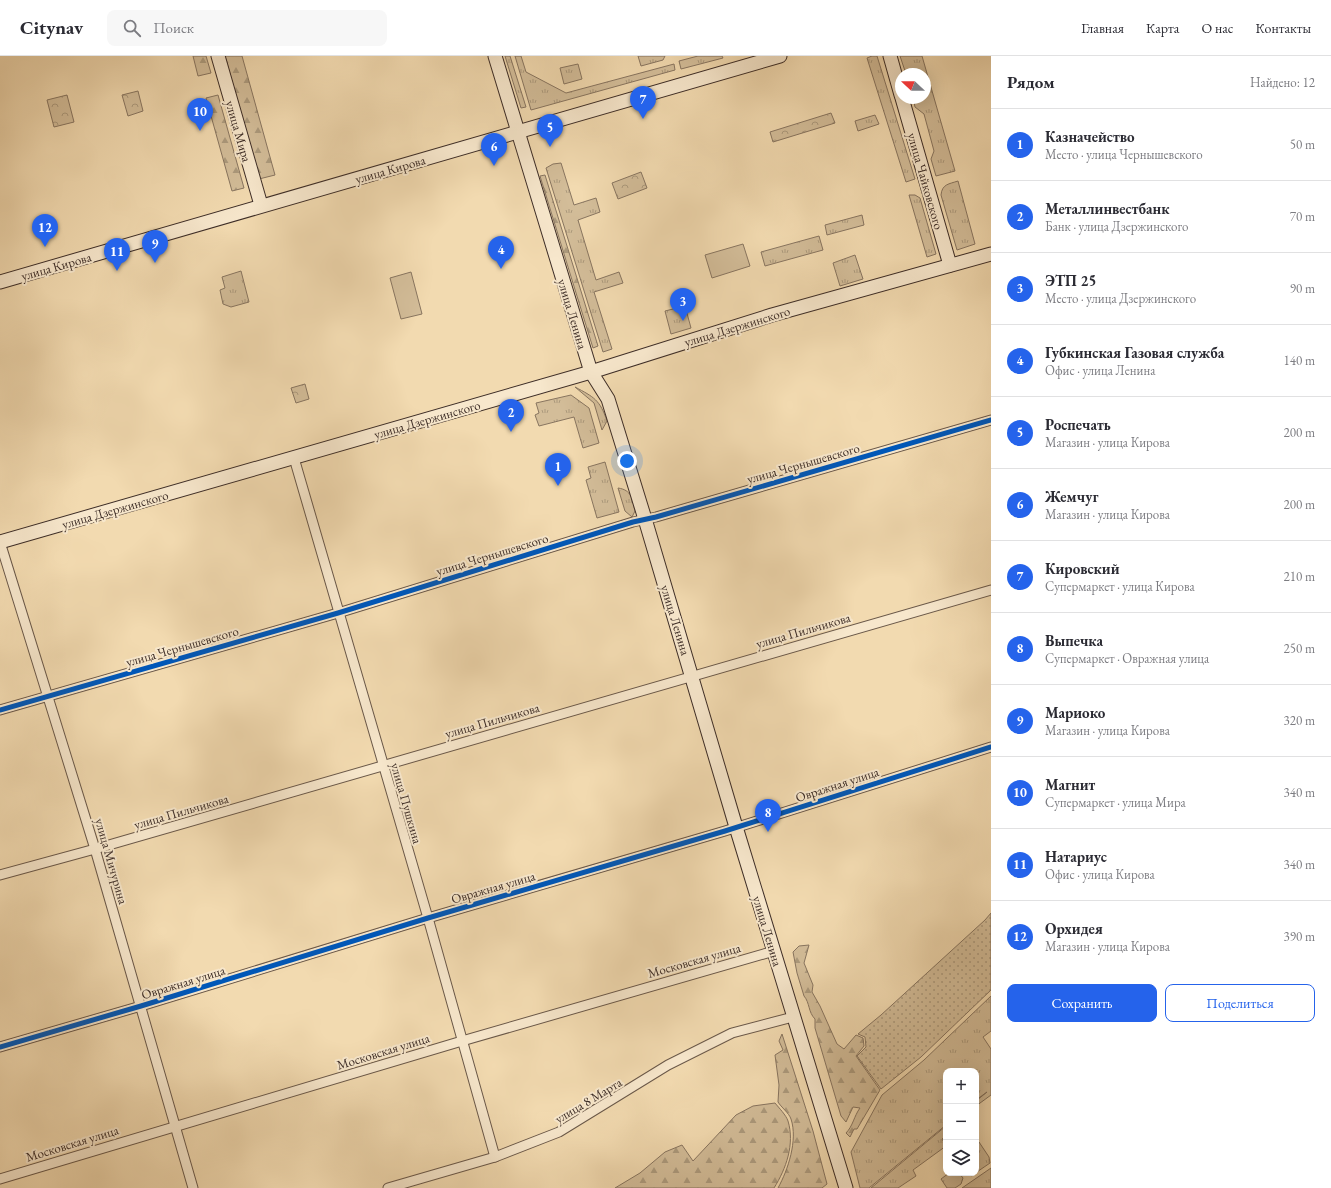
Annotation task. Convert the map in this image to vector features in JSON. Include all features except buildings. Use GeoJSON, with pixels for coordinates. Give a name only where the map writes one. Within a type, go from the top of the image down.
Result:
{"type":"FeatureCollection","features":[{"type":"Feature","properties":{"kind":"main road","name":"улица Мира"},"geometry":{"type":"LineString","coordinates":[[218,56],[261,206]]}},
{"type":"Feature","properties":{"kind":"main road","name":"улица Ленина"},"geometry":{"type":"LineString","coordinates":[[495,56],[591,372],[608,399],[693,676],[736,827],[846,1188]]}},
{"type":"Feature","properties":{"kind":"main road","name":"улица Кирова"},"geometry":{"type":"LineString","coordinates":[[0,282],[780,56]]}},
{"type":"Feature","properties":{"kind":"main road"},"geometry":{"type":"LineString","coordinates":[[890,56],[895,74]]}},
{"type":"Feature","properties":{"kind":"main road","name":"улица Чайковского"},"geometry":{"type":"LineString","coordinates":[[904,104],[950,265]]}},
{"type":"Feature","properties":{"kind":"main road","name":"улица Дзержинского"},"geometry":{"type":"LineString","coordinates":[[0,542],[591,372],[772,315],[991,254]]}},
{"type":"Feature","properties":{"kind":"street","name":"улица Чернышевского"},"geometry":{"type":"LineString","coordinates":[[0,710],[338,613],[645,519],[991,420]]}},
{"type":"Feature","properties":{"kind":"street","name":"улица Пушкина"},"geometry":{"type":"LineString","coordinates":[[294,458],[428,918],[495,1157]]}},
{"type":"Feature","properties":{"kind":"street","name":"улица Мичурина"},"geometry":{"type":"LineString","coordinates":[[0,542],[49,695],[193,1188]]}},
{"type":"Feature","properties":{"kind":"street","name":"улица Пильчикова"},"geometry":{"type":"LineString","coordinates":[[0,875],[95,849],[991,590]]}},
{"type":"Feature","properties":{"kind":"street","name":"Овражная улица"},"geometry":{"type":"LineString","coordinates":[[0,1047],[736,827],[991,747]]}},
{"type":"Feature","properties":{"kind":"street","name":"Московская улица"},"geometry":{"type":"LineString","coordinates":[[0,1179],[462,1041],[774,951]]}},
{"type":"Feature","properties":{"kind":"street","name":"улица 8 Марта"},"geometry":{"type":"LineString","coordinates":[[388,1188],[495,1157],[559,1132],[668,1065],[732,1033],[793,1017]]}},
{"type":"Feature","properties":{"kind":"green space"},"geometry":{"type":"Polygon","coordinates":[[[193,56],[206,56],[211,73],[198,76],[193,56]]]}},
{"type":"Feature","properties":{"kind":"green space"},"geometry":{"type":"Polygon","coordinates":[[[225,56],[242,56],[275,175],[259,179],[225,56]]]}},
{"type":"Feature","properties":{"kind":"green space"},"geometry":{"type":"Polygon","coordinates":[[[505,56],[510,56],[526,107],[521,108],[505,56]]]}},
{"type":"Feature","properties":{"kind":"green space"},"geometry":{"type":"Polygon","coordinates":[[[515,56],[521,56],[526,72],[566,93],[674,64],[675,70],[531,110],[515,56]]]}},
{"type":"Feature","properties":{"kind":"green space"},"geometry":{"type":"Polygon","coordinates":[[[638,56],[665,56],[663,60],[641,66],[638,56]]]}},
{"type":"Feature","properties":{"kind":"green space"},"geometry":{"type":"Polygon","coordinates":[[[698,56],[722,56],[723,58],[681,69],[679,61],[698,56]]]}},
{"type":"Feature","properties":{"kind":"green space"},"geometry":{"type":"Polygon","coordinates":[[[877,56],[915,179],[906,182],[867,58],[877,56]]]}},
{"type":"Feature","properties":{"kind":"green space"},"geometry":{"type":"Polygon","coordinates":[[[900,56],[922,56],[925,68],[904,68],[900,56]]]}},
{"type":"Feature","properties":{"kind":"green space"},"geometry":{"type":"Polygon","coordinates":[[[578,64],[582,79],[564,84],[560,68],[578,64]]]}},
{"type":"Feature","properties":{"kind":"green space"},"geometry":{"type":"Polygon","coordinates":[[[931,87],[955,171],[936,176],[931,159],[934,151],[924,114],[915,107],[914,104],[931,104],[931,87]]]}},
{"type":"Feature","properties":{"kind":"green space"},"geometry":{"type":"Polygon","coordinates":[[[138,91],[143,111],[128,116],[122,95],[138,91]]]}},
{"type":"Feature","properties":{"kind":"green space"},"geometry":{"type":"Polygon","coordinates":[[[67,95],[74,122],[54,127],[47,100],[67,95]]]}},
{"type":"Feature","properties":{"kind":"green space"},"geometry":{"type":"Polygon","coordinates":[[[218,95],[244,188],[232,191],[206,98],[218,95]]]}},
{"type":"Feature","properties":{"kind":"green space"},"geometry":{"type":"Polygon","coordinates":[[[831,113],[835,123],[773,142],[770,132],[831,113]]]}},
{"type":"Feature","properties":{"kind":"green space"},"geometry":{"type":"Polygon","coordinates":[[[875,115],[879,124],[858,131],[855,121],[875,115]]]}},
{"type":"Feature","properties":{"kind":"green space"},"geometry":{"type":"Polygon","coordinates":[[[561,163],[574,205],[596,198],[600,212],[578,220],[596,280],[619,272],[623,283],[594,292],[612,349],[603,352],[546,168],[553,164],[561,163]]]}},
{"type":"Feature","properties":{"kind":"green space"},"geometry":{"type":"Polygon","coordinates":[[[641,172],[647,188],[618,199],[612,183],[641,172]]]}},
{"type":"Feature","properties":{"kind":"green space"},"geometry":{"type":"Polygon","coordinates":[[[545,175],[598,346],[593,348],[540,176],[545,175]]]}},
{"type":"Feature","properties":{"kind":"green space"},"geometry":{"type":"Polygon","coordinates":[[[958,181],[975,244],[957,250],[941,195],[944,187],[958,181]]]}},
{"type":"Feature","properties":{"kind":"green space"},"geometry":{"type":"Polygon","coordinates":[[[909,195],[915,195],[920,198],[936,254],[927,257],[909,195]]]}},
{"type":"Feature","properties":{"kind":"green space"},"geometry":{"type":"Polygon","coordinates":[[[862,215],[864,225],[827,235],[825,225],[862,215]]]}},
{"type":"Feature","properties":{"kind":"green space"},"geometry":{"type":"Polygon","coordinates":[[[819,236],[823,250],[765,266],[761,252],[819,236]]]}},
{"type":"Feature","properties":{"kind":"green space"},"geometry":{"type":"Polygon","coordinates":[[[743,244],[750,266],[712,278],[705,255],[743,244]]]}},
{"type":"Feature","properties":{"kind":"green space"},"geometry":{"type":"Polygon","coordinates":[[[855,255],[863,279],[840,286],[833,263],[855,255]]]}},
{"type":"Feature","properties":{"kind":"green space"},"geometry":{"type":"Polygon","coordinates":[[[241,271],[249,302],[231,307],[223,304],[220,290],[225,288],[222,277],[241,271]]]}},
{"type":"Feature","properties":{"kind":"green space"},"geometry":{"type":"Polygon","coordinates":[[[411,272],[422,314],[401,319],[390,278],[411,272]]]}},
{"type":"Feature","properties":{"kind":"green space"},"geometry":{"type":"Polygon","coordinates":[[[685,306],[691,328],[671,334],[665,311],[685,306]]]}},
{"type":"Feature","properties":{"kind":"green space"},"geometry":{"type":"Polygon","coordinates":[[[305,384],[309,399],[296,403],[291,388],[305,384]]]}},
{"type":"Feature","properties":{"kind":"green space"},"geometry":{"type":"Polygon","coordinates":[[[575,387],[596,400],[602,408],[607,421],[602,430],[594,403],[575,387]]]}},
{"type":"Feature","properties":{"kind":"green space"},"geometry":{"type":"Polygon","coordinates":[[[571,395],[589,408],[599,443],[583,448],[574,417],[539,426],[535,415],[539,413],[536,403],[571,395]]]}},
{"type":"Feature","properties":{"kind":"green space"},"geometry":{"type":"Polygon","coordinates":[[[605,462],[619,512],[597,518],[586,480],[591,478],[588,467],[605,462]]]}},
{"type":"Feature","properties":{"kind":"green space"},"geometry":{"type":"Polygon","coordinates":[[[618,488],[623,489],[631,496],[635,511],[632,517],[625,511],[618,488]]]}},
{"type":"Feature","properties":{"kind":"green space"},"geometry":{"type":"Polygon","coordinates":[[[991,913],[991,990],[921,1057],[881,1089],[857,1056],[866,1047],[865,1037],[858,1034],[881,1015],[991,913]]]}},
{"type":"Feature","properties":{"kind":"green space"},"geometry":{"type":"Polygon","coordinates":[[[809,945],[804,963],[813,985],[812,992],[837,1044],[844,1049],[856,1035],[863,1038],[864,1046],[856,1056],[880,1090],[857,1129],[854,1129],[850,1137],[846,1133],[860,1108],[853,1107],[846,1122],[841,1116],[815,1028],[815,1019],[804,996],[797,973],[793,952],[799,946],[809,945]]]}},
{"type":"Feature","properties":{"kind":"green space"},"geometry":{"type":"Polygon","coordinates":[[[991,996],[991,1031],[983,1037],[991,1049],[991,1095],[979,1104],[979,1099],[987,1092],[979,1098],[979,1068],[943,1068],[943,1127],[869,1188],[860,1188],[851,1152],[882,1095],[924,1060],[991,996]]]}},
{"type":"Feature","properties":{"kind":"green space"},"geometry":{"type":"Polygon","coordinates":[[[782,1034],[813,1131],[827,1184],[822,1188],[778,1188],[785,1173],[793,1145],[793,1127],[791,1119],[778,1102],[779,1085],[775,1055],[783,1050],[779,1041],[782,1034]]]}},
{"type":"Feature","properties":{"kind":"green space"},"geometry":{"type":"Polygon","coordinates":[[[775,1103],[788,1121],[790,1130],[790,1147],[786,1165],[774,1188],[615,1188],[640,1173],[665,1152],[682,1145],[693,1161],[736,1115],[753,1106],[775,1103]]]}},
{"type":"Feature","properties":{"kind":"green space"},"geometry":{"type":"Polygon","coordinates":[[[943,1128],[943,1148],[913,1170],[916,1176],[898,1188],[871,1188],[943,1128]]]}},
{"type":"Feature","properties":{"kind":"green space"},"geometry":{"type":"Polygon","coordinates":[[[979,1142],[989,1157],[990,1163],[979,1171],[979,1142]]]}},
{"type":"Feature","properties":{"kind":"green space"},"geometry":{"type":"Polygon","coordinates":[[[991,1168],[991,1188],[962,1188],[991,1168]]]}},
{"type":"Feature","properties":{"kind":"green space"},"geometry":{"type":"Polygon","coordinates":[[[945,1176],[961,1176],[963,1178],[961,1184],[955,1188],[947,1188],[941,1179],[945,1176]]]}},
{"type":"Feature","properties":{"kind":"cycle path"},"geometry":{"type":"LineString","coordinates":[[0,710],[338,613],[633,522],[656,517],[991,420]]}},
{"type":"Feature","properties":{"kind":"cycle path"},"geometry":{"type":"LineString","coordinates":[[0,1047],[141,1006],[428,918],[725,831],[991,747]]}},
{"type":"Feature","properties":{"kind":"place","name":"Кировский"},"geometry":{"type":"Point","coordinates":[643,119]}},
{"type":"Feature","properties":{"kind":"place","name":"Магнит"},"geometry":{"type":"Point","coordinates":[200,131]}},
{"type":"Feature","properties":{"kind":"place","name":"Роспечать"},"geometry":{"type":"Point","coordinates":[550,147]}},
{"type":"Feature","properties":{"kind":"place","name":"Жемчуг"},"geometry":{"type":"Point","coordinates":[494,166]}},
{"type":"Feature","properties":{"kind":"place","name":"Орхидея"},"geometry":{"type":"Point","coordinates":[45,247]}},
{"type":"Feature","properties":{"kind":"place","name":"Мариоко"},"geometry":{"type":"Point","coordinates":[155,263]}},
{"type":"Feature","properties":{"kind":"place","name":"Губкинская Газовая служба"},"geometry":{"type":"Point","coordinates":[501,269]}},
{"type":"Feature","properties":{"kind":"place","name":"Натариус"},"geometry":{"type":"Point","coordinates":[117,271]}},
{"type":"Feature","properties":{"kind":"place","name":"ЭТП 25"},"geometry":{"type":"Point","coordinates":[683,321]}},
{"type":"Feature","properties":{"kind":"place","name":"Металлинвестбанк"},"geometry":{"type":"Point","coordinates":[511,432]}},
{"type":"Feature","properties":{"kind":"place","name":"Казначейство"},"geometry":{"type":"Point","coordinates":[558,486]}},
{"type":"Feature","properties":{"kind":"place","name":"Выпечка"},"geometry":{"type":"Point","coordinates":[768,832]}}]}
